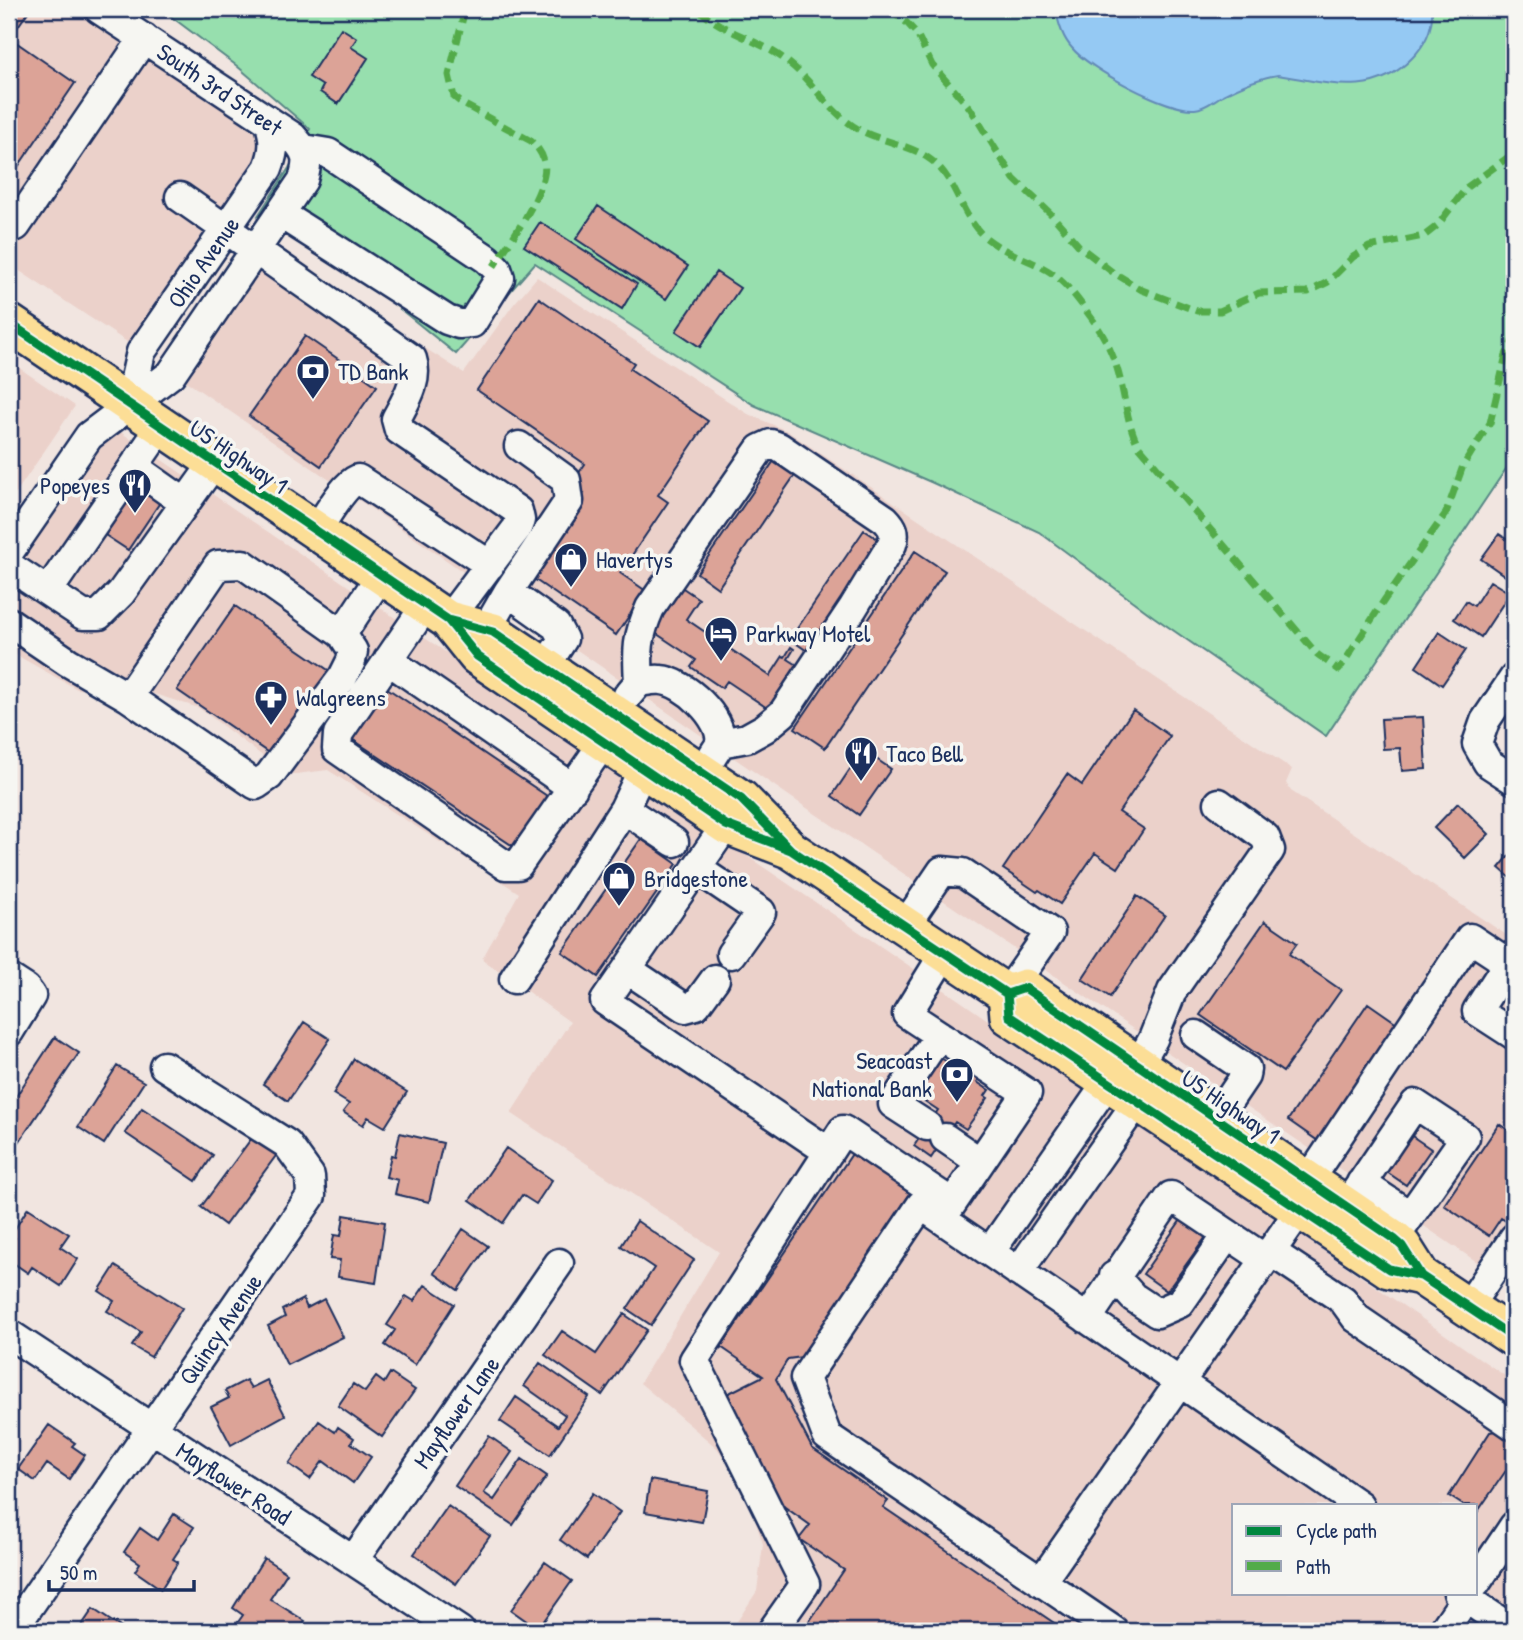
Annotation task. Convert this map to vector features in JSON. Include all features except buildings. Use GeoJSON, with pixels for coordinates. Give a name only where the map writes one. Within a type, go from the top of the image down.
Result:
{"type":"FeatureCollection","features":[{"type":"Feature","properties":{"kind":"main road","name":"US Highway 1"},"geometry":{"type":"LineString","coordinates":[[9,323],[437,613],[477,656],[608,728],[712,758],[741,799],[791,850],[1007,994],[1009,1016],[1134,1082],[1216,1119],[1389,1269],[1422,1276],[1514,1338]]}},
{"type":"Feature","properties":{"kind":"main road","name":"US Highway 1"},"geometry":{"type":"LineString","coordinates":[[437,613],[493,632],[545,667],[608,728],[643,769],[726,825],[791,850]]}},
{"type":"Feature","properties":{"kind":"main road","name":"US Highway 1"},"geometry":{"type":"LineString","coordinates":[[1134,1082],[1303,1196],[1353,1195],[1401,1227],[1402,1246],[1422,1276]]}},
{"type":"Feature","properties":{"kind":"street","name":"South 3rd Street"},"geometry":{"type":"LineString","coordinates":[[99,9],[293,137],[304,149]]}},
{"type":"Feature","properties":{"kind":"street"},"geometry":{"type":"LineString","coordinates":[[9,221],[16,226],[144,38]]}},
{"type":"Feature","properties":{"kind":"street","name":"Ohio Avenue"},"geometry":{"type":"LineString","coordinates":[[129,405],[141,352],[268,168],[275,152],[275,137],[269,121]]}},
{"type":"Feature","properties":{"kind":"street"},"geometry":{"type":"LineString","coordinates":[[281,214],[447,320],[459,324],[472,323],[500,278],[497,269],[487,259],[328,153],[304,149]]}},
{"type":"Feature","properties":{"kind":"street","name":"Ohio Avenue"},"geometry":{"type":"LineString","coordinates":[[9,552],[89,436],[172,374],[303,180],[308,163],[304,149]]}},
{"type":"Feature","properties":{"kind":"street"},"geometry":{"type":"LineString","coordinates":[[180,197],[412,359],[412,386],[396,419],[399,430],[518,512],[520,520],[517,528],[490,565],[388,660],[338,734],[337,749],[505,865],[518,865],[573,788],[639,682],[637,651],[640,630],[650,608],[760,449],[771,444],[779,447],[892,526],[895,536],[892,544],[783,713],[765,729],[712,758]]}},
{"type":"Feature","properties":{"kind":"street"},"geometry":{"type":"LineString","coordinates":[[48,591],[161,427]]}},
{"type":"Feature","properties":{"kind":"street"},"geometry":{"type":"LineString","coordinates":[[485,630],[569,501],[566,480],[519,446]]}},
{"type":"Feature","properties":{"kind":"street"},"geometry":{"type":"LineString","coordinates":[[9,566],[83,615],[99,615],[121,593],[214,463]]}},
{"type":"Feature","properties":{"kind":"street"},"geometry":{"type":"LineString","coordinates":[[134,467],[185,503]]}},
{"type":"Feature","properties":{"kind":"street"},"geometry":{"type":"LineString","coordinates":[[316,531],[352,481],[358,479],[490,565]]}},
{"type":"Feature","properties":{"kind":"street"},"geometry":{"type":"LineString","coordinates":[[9,622],[68,662],[128,697],[256,785],[269,776],[317,715],[343,677],[353,651],[342,634],[243,564],[218,565],[128,697]]}},
{"type":"Feature","properties":{"kind":"street"},"geometry":{"type":"LineString","coordinates":[[342,634],[382,575]]}},
{"type":"Feature","properties":{"kind":"street"},"geometry":{"type":"LineString","coordinates":[[508,592],[556,626],[563,639],[545,667]]}},
{"type":"Feature","properties":{"kind":"street"},"geometry":{"type":"LineString","coordinates":[[388,660],[573,788]]}},
{"type":"Feature","properties":{"kind":"street"},"geometry":{"type":"LineString","coordinates":[[1514,678],[1485,721],[1477,744],[1488,763],[1514,780]]}},
{"type":"Feature","properties":{"kind":"street"},"geometry":{"type":"LineString","coordinates":[[639,682],[663,679],[688,693],[712,713],[718,727],[712,758]]}},
{"type":"Feature","properties":{"kind":"street"},"geometry":{"type":"LineString","coordinates":[[514,979],[624,808],[643,769]]}},
{"type":"Feature","properties":{"kind":"street"},"geometry":{"type":"LineString","coordinates":[[1018,1272],[1134,1082],[1172,991],[1270,850],[1265,836],[1219,803]]}},
{"type":"Feature","properties":{"kind":"street"},"geometry":{"type":"LineString","coordinates":[[624,808],[674,842]]}},
{"type":"Feature","properties":{"kind":"street"},"geometry":{"type":"LineString","coordinates":[[726,825],[605,1001],[829,1152]]}},
{"type":"Feature","properties":{"kind":"street"},"geometry":{"type":"LineString","coordinates":[[696,868],[761,912],[731,954]]}},
{"type":"Feature","properties":{"kind":"street"},"geometry":{"type":"LineString","coordinates":[[904,927],[942,871],[962,873],[1050,932],[1007,994]]}},
{"type":"Feature","properties":{"kind":"street"},"geometry":{"type":"LineString","coordinates":[[1041,1582],[1268,1255],[1303,1196],[1470,938],[1511,965],[1477,1011]]}},
{"type":"Feature","properties":{"kind":"street"},"geometry":{"type":"LineString","coordinates":[[944,954],[906,1014],[1027,1093],[947,1211]]}},
{"type":"Feature","properties":{"kind":"street"},"geometry":{"type":"LineString","coordinates":[[627,969],[685,1008],[696,1005],[715,979]]}},
{"type":"Feature","properties":{"kind":"street"},"geometry":{"type":"LineString","coordinates":[[9,978],[26,989],[31,996],[9,1032]]}},
{"type":"Feature","properties":{"kind":"street"},"geometry":{"type":"LineString","coordinates":[[1438,985],[1514,1035]]}},
{"type":"Feature","properties":{"kind":"street"},"geometry":{"type":"LineString","coordinates":[[939,1035],[893,1104],[980,1162]]}},
{"type":"Feature","properties":{"kind":"street"},"geometry":{"type":"LineString","coordinates":[[1196,1035],[1246,1069],[1245,1076],[1216,1119]]}},
{"type":"Feature","properties":{"kind":"street","name":"Quincy Avenue"},"geometry":{"type":"LineString","coordinates":[[12,1631],[312,1196],[310,1176],[287,1144],[163,1066]]}},
{"type":"Feature","properties":{"kind":"street"},"geometry":{"type":"LineString","coordinates":[[989,1252],[1134,1082]]}},
{"type":"Feature","properties":{"kind":"street"},"geometry":{"type":"LineString","coordinates":[[1353,1195],[1415,1104],[1465,1136],[1401,1227]]}},
{"type":"Feature","properties":{"kind":"street"},"geometry":{"type":"LineString","coordinates":[[772,1631],[805,1584],[694,1360],[843,1130],[947,1211],[989,1252],[1358,1504]]}},
{"type":"Feature","properties":{"kind":"street"},"geometry":{"type":"LineString","coordinates":[[1087,1319],[1171,1196],[1228,1234],[1343,1300],[1356,1318],[1514,1426]]}},
{"type":"Feature","properties":{"kind":"street"},"geometry":{"type":"LineString","coordinates":[[947,1211],[920,1205],[805,1378],[827,1436],[1114,1631]]}},
{"type":"Feature","properties":{"kind":"street"},"geometry":{"type":"LineString","coordinates":[[1114,1276],[1133,1297],[1157,1313],[1180,1303],[1228,1234]]}},
{"type":"Feature","properties":{"kind":"street"},"geometry":{"type":"LineString","coordinates":[[1468,1307],[1514,1238]]}},
{"type":"Feature","properties":{"kind":"street","name":"Mayflower Lane"},"geometry":{"type":"LineString","coordinates":[[353,1561],[559,1263]]}},
{"type":"Feature","properties":{"kind":"street","name":"Mayflower Road"},"geometry":{"type":"LineString","coordinates":[[9,1334],[460,1631]]}},
{"type":"Feature","properties":{"kind":"street"},"geometry":{"type":"LineString","coordinates":[[1478,1576],[1514,1526]]}},
{"type":"Feature","properties":{"kind":"street"},"geometry":{"type":"LineString","coordinates":[[1443,1631],[1465,1594]]}},
{"type":"Feature","properties":{"kind":"street"},"geometry":{"type":"LineString","coordinates":[[1471,1594],[1512,1624]]}},
{"type":"Feature","properties":{"kind":"shaded area"},"geometry":{"type":"Polygon","coordinates":[[[9,9],[77,9],[270,138],[130,344],[9,264],[9,9]]]}},
{"type":"Feature","properties":{"kind":"shaded area"},"geometry":{"type":"Polygon","coordinates":[[[116,9],[128,9],[250,91],[285,121],[116,9]]]}},
{"type":"Feature","properties":{"kind":"shaded area"},"geometry":{"type":"Polygon","coordinates":[[[267,248],[464,373],[513,305],[537,277],[748,414],[787,431],[1292,769],[1286,783],[1291,791],[1514,940],[1514,1287],[798,802],[180,377],[267,248]]]}},
{"type":"Feature","properties":{"kind":"shaded area"},"geometry":{"type":"Polygon","coordinates":[[[9,361],[75,406],[9,503],[9,361]]]}},
{"type":"Feature","properties":{"kind":"shaded area"},"geometry":{"type":"Polygon","coordinates":[[[116,429],[911,967],[1514,1382],[1514,1631],[731,1631],[757,1591],[763,1544],[743,1483],[717,1448],[640,1383],[719,1252],[511,1113],[570,1022],[482,959],[519,893],[328,770],[288,775],[199,708],[154,694],[77,689],[9,651],[9,572],[98,444],[116,429]]]}},
{"type":"Feature","properties":{"kind":"green space"},"geometry":{"type":"Polygon","coordinates":[[[161,9],[1514,9],[1514,457],[1326,736],[1154,617],[1039,532],[754,405],[535,263],[456,354],[348,267],[258,216],[310,129],[237,66],[161,9]]]}},
{"type":"Feature","properties":{"kind":"water"},"geometry":{"type":"Polygon","coordinates":[[[1056,9],[1432,9],[1432,16],[1428,35],[1417,53],[1397,71],[1382,79],[1349,85],[1278,75],[1243,85],[1195,109],[1182,108],[1148,96],[1094,67],[1069,44],[1061,30],[1056,9]]]}},
{"type":"Feature","properties":{"kind":"marked path"},"geometry":{"type":"LineString","coordinates":[[465,9],[449,75],[454,97],[531,141],[540,152],[545,165],[536,198],[494,266]]}},
{"type":"Feature","properties":{"kind":"marked path"},"geometry":{"type":"LineString","coordinates":[[698,9],[720,25],[767,48],[789,63],[838,114],[858,129],[914,150],[931,160],[940,168],[970,220],[986,238],[1054,274],[1065,285],[1094,322],[1109,347],[1138,445],[1317,654],[1339,670],[1446,513],[1463,466],[1490,423],[1506,355],[1514,337]]}},
{"type":"Feature","properties":{"kind":"marked path"},"geometry":{"type":"LineString","coordinates":[[888,9],[917,34],[932,65],[970,108],[1014,179],[1050,213],[1079,246],[1111,271],[1142,290],[1197,311],[1220,311],[1259,293],[1308,292],[1328,282],[1353,257],[1369,247],[1424,236],[1437,226],[1467,187],[1514,153]]}},
{"type":"Feature","properties":{"kind":"cycle path"},"geometry":{"type":"LineString","coordinates":[[9,323],[448,620],[477,656],[726,825],[791,850]]}},
{"type":"Feature","properties":{"kind":"cycle path"},"geometry":{"type":"LineString","coordinates":[[448,620],[493,632],[741,799],[791,850],[1007,994]]}},
{"type":"Feature","properties":{"kind":"cycle path"},"geometry":{"type":"LineString","coordinates":[[1007,994],[1025,988],[1394,1239],[1402,1246],[1421,1276]]}},
{"type":"Feature","properties":{"kind":"cycle path"},"geometry":{"type":"LineString","coordinates":[[1007,994],[1009,1016],[1389,1269],[1421,1276],[1514,1338]]}},
{"type":"Feature","properties":{"kind":"place","name":"TD Bank"},"geometry":{"type":"Point","coordinates":[313,401]}},
{"type":"Feature","properties":{"kind":"place","name":"Popeyes"},"geometry":{"type":"Point","coordinates":[135,515]}},
{"type":"Feature","properties":{"kind":"place","name":"Havertys"},"geometry":{"type":"Point","coordinates":[571,589]}},
{"type":"Feature","properties":{"kind":"place","name":"Parkway Motel"},"geometry":{"type":"Point","coordinates":[721,663]}},
{"type":"Feature","properties":{"kind":"place","name":"Walgreens"},"geometry":{"type":"Point","coordinates":[271,727]}},
{"type":"Feature","properties":{"kind":"place","name":"Taco Bell"},"geometry":{"type":"Point","coordinates":[861,783]}},
{"type":"Feature","properties":{"kind":"place","name":"Bridgestone"},"geometry":{"type":"Point","coordinates":[619,908]}},
{"type":"Feature","properties":{"kind":"place","name":"Seacoast National Bank"},"geometry":{"type":"Point","coordinates":[957,1104]}}]}
